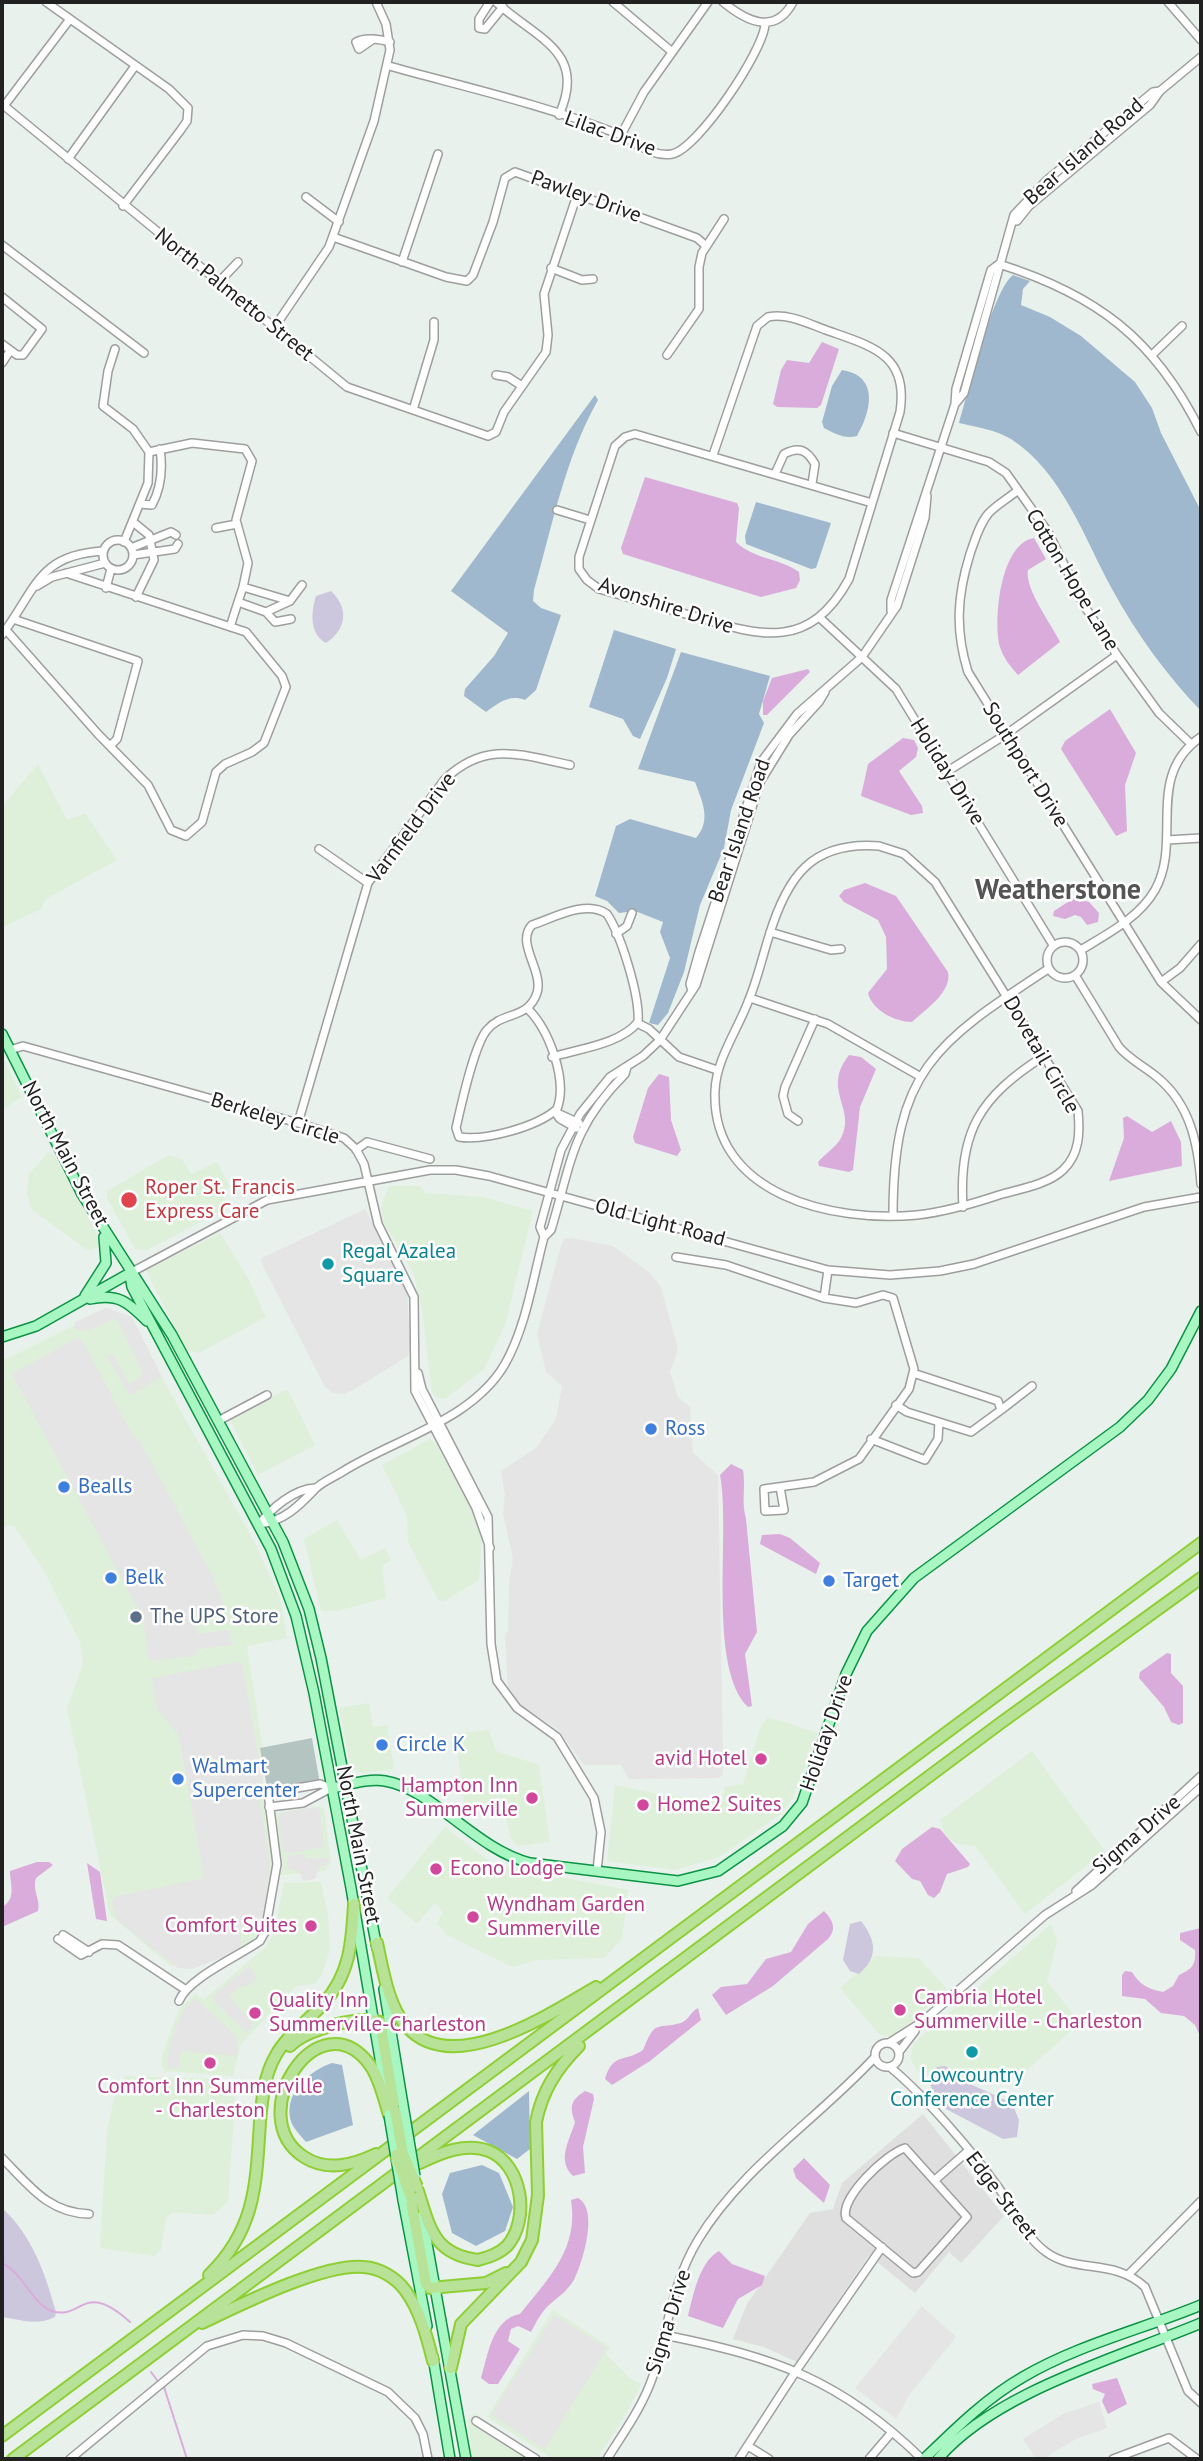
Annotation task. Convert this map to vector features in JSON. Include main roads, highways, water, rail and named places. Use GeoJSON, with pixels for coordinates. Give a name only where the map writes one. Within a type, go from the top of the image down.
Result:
{"type":"FeatureCollection","features":[{"type":"Feature","properties":{"kind":"highway"},"geometry":{"type":"LineString","coordinates":[[2,2437],[1201,1543]]}},
{"type":"Feature","properties":{"kind":"highway"},"geometry":{"type":"LineString","coordinates":[[13,2459],[1201,1578]]}},
{"type":"Feature","properties":{"kind":"highway"},"geometry":{"type":"LineString","coordinates":[[182,2301],[222,2263],[245,2226],[253,2203],[266,2080],[275,2056],[323,2004],[343,1975],[349,1959],[354,1904]]}},
{"type":"Feature","properties":{"kind":"highway"},"geometry":{"type":"LineString","coordinates":[[377,1942],[389,1991],[406,2027],[432,2045],[453,2049],[478,2044],[563,2007],[635,1965]]}},
{"type":"Feature","properties":{"kind":"highway"},"geometry":{"type":"LineString","coordinates":[[451,2368],[461,2324],[521,2262],[532,2240],[537,2217],[536,2122],[544,2093],[566,2059],[616,2010]]}},
{"type":"Feature","properties":{"kind":"highway"},"geometry":{"type":"LineString","coordinates":[[266,2080],[281,2054],[309,2032],[373,2020],[380,2022],[426,2284],[436,2290],[486,2283],[521,2262]]}},
{"type":"Feature","properties":{"kind":"highway"},"geometry":{"type":"LineString","coordinates":[[396,2110],[370,2065],[357,2052],[341,2045],[323,2046],[303,2057],[289,2076],[281,2111],[292,2143],[300,2154],[325,2166],[356,2163],[415,2131]]}},
{"type":"Feature","properties":{"kind":"highway"},"geometry":{"type":"LineString","coordinates":[[393,2176],[451,2151],[489,2151],[508,2167],[516,2181],[520,2213],[516,2232],[506,2246],[478,2260],[448,2252],[429,2226],[412,2193],[396,2155]]}},
{"type":"Feature","properties":{"kind":"highway"},"geometry":{"type":"LineString","coordinates":[[180,2334],[296,2283],[344,2268],[364,2267],[393,2278],[405,2290],[425,2333],[433,2361]]}},
{"type":"Feature","properties":{"kind":"main road","name":"North Main Street"},"geometry":{"type":"LineString","coordinates":[[2,1034],[101,1225],[172,1335],[269,1511],[309,1609],[348,1785],[377,1942],[396,2110],[396,2155]]}},
{"type":"Feature","properties":{"kind":"main road"},"geometry":{"type":"LineString","coordinates":[[82,1300],[106,1264],[107,1248],[101,1225]]}},
{"type":"Feature","properties":{"kind":"main road","name":"North Main Street"},"geometry":{"type":"LineString","coordinates":[[130,1273],[131,1287],[259,1524],[296,1616],[332,1788],[373,2020]]}},
{"type":"Feature","properties":{"kind":"main road"},"geometry":{"type":"LineString","coordinates":[[2,1337],[36,1326],[130,1273]]}},
{"type":"Feature","properties":{"kind":"main road"},"geometry":{"type":"LineString","coordinates":[[82,1300],[116,1296],[128,1301],[157,1331]]}},
{"type":"Feature","properties":{"kind":"main road","name":"Holiday Drive"},"geometry":{"type":"LineString","coordinates":[[332,1788],[389,1782],[407,1789],[489,1847],[510,1857],[678,1881],[718,1871],[794,1816],[808,1788],[846,1674],[867,1631],[892,1599],[914,1578],[1120,1427],[1148,1400],[1171,1369],[1201,1311]]}},
{"type":"Feature","properties":{"kind":"main road"},"geometry":{"type":"LineString","coordinates":[[412,2193],[433,2361],[450,2459]]}},
{"type":"Feature","properties":{"kind":"main road"},"geometry":{"type":"LineString","coordinates":[[436,2290],[466,2459]]}},
{"type":"Feature","properties":{"kind":"main road"},"geometry":{"type":"LineString","coordinates":[[923,2459],[981,2405],[1023,2376],[1065,2356],[1201,2305]]}},
{"type":"Feature","properties":{"kind":"main road"},"geometry":{"type":"LineString","coordinates":[[938,2459],[972,2427],[1028,2392],[1201,2323]]}},
{"type":"Feature","properties":{"kind":"waterway"},"geometry":{"type":"LineString","coordinates":[[2,2263],[16,2274],[39,2302],[52,2311],[62,2313],[93,2302],[114,2310],[130,2322]]}},
{"type":"Feature","properties":{"kind":"waterway"},"geometry":{"type":"LineString","coordinates":[[151,2372],[157,2380]]}},
{"type":"Feature","properties":{"kind":"waterway"},"geometry":{"type":"LineString","coordinates":[[164,2387],[187,2459]]}},
{"type":"Feature","properties":{"kind":"place","name":"Roper St. Francis Express Care"},"geometry":{"type":"Point","coordinates":[129,1200]}},
{"type":"Feature","properties":{"kind":"place","name":"Regal Azalea Square"},"geometry":{"type":"Point","coordinates":[328,1264]}},
{"type":"Feature","properties":{"kind":"place","name":"Ross"},"geometry":{"type":"Point","coordinates":[651,1429]}},
{"type":"Feature","properties":{"kind":"place","name":"Bealls"},"geometry":{"type":"Point","coordinates":[64,1487]}},
{"type":"Feature","properties":{"kind":"place","name":"Belk"},"geometry":{"type":"Point","coordinates":[111,1578]}},
{"type":"Feature","properties":{"kind":"place","name":"Target"},"geometry":{"type":"Point","coordinates":[829,1581]}},
{"type":"Feature","properties":{"kind":"place","name":"The UPS Store"},"geometry":{"type":"Point","coordinates":[136,1617]}},
{"type":"Feature","properties":{"kind":"place","name":"Circle K"},"geometry":{"type":"Point","coordinates":[382,1745]}},
{"type":"Feature","properties":{"kind":"place","name":"avid Hotel"},"geometry":{"type":"Point","coordinates":[761,1759]}},
{"type":"Feature","properties":{"kind":"place","name":"Walmart Supercenter"},"geometry":{"type":"Point","coordinates":[178,1779]}},
{"type":"Feature","properties":{"kind":"place","name":"Hampton Inn Summerville"},"geometry":{"type":"Point","coordinates":[532,1798]}},
{"type":"Feature","properties":{"kind":"place","name":"Home2 Suites"},"geometry":{"type":"Point","coordinates":[643,1805]}},
{"type":"Feature","properties":{"kind":"place","name":"Econo Lodge"},"geometry":{"type":"Point","coordinates":[436,1869]}},
{"type":"Feature","properties":{"kind":"place","name":"Wyndham Garden Summerville"},"geometry":{"type":"Point","coordinates":[473,1917]}},
{"type":"Feature","properties":{"kind":"place","name":"Comfort Suites"},"geometry":{"type":"Point","coordinates":[311,1926]}},
{"type":"Feature","properties":{"kind":"place","name":"Cambria Hotel Summerville - Charleston"},"geometry":{"type":"Point","coordinates":[900,2010]}},
{"type":"Feature","properties":{"kind":"place","name":"Quality Inn Summerville-Charleston"},"geometry":{"type":"Point","coordinates":[255,2013]}},
{"type":"Feature","properties":{"kind":"place","name":"Lowcountry Conference Center"},"geometry":{"type":"Point","coordinates":[972,2052]}},
{"type":"Feature","properties":{"kind":"place","name":"Comfort Inn Summerville - Charleston"},"geometry":{"type":"Point","coordinates":[210,2063]}},
{"type":"Feature","properties":{"kind":"district","name":"Weatherstone"},"geometry":{"type":"Point","coordinates":[1058,891]}}]}
